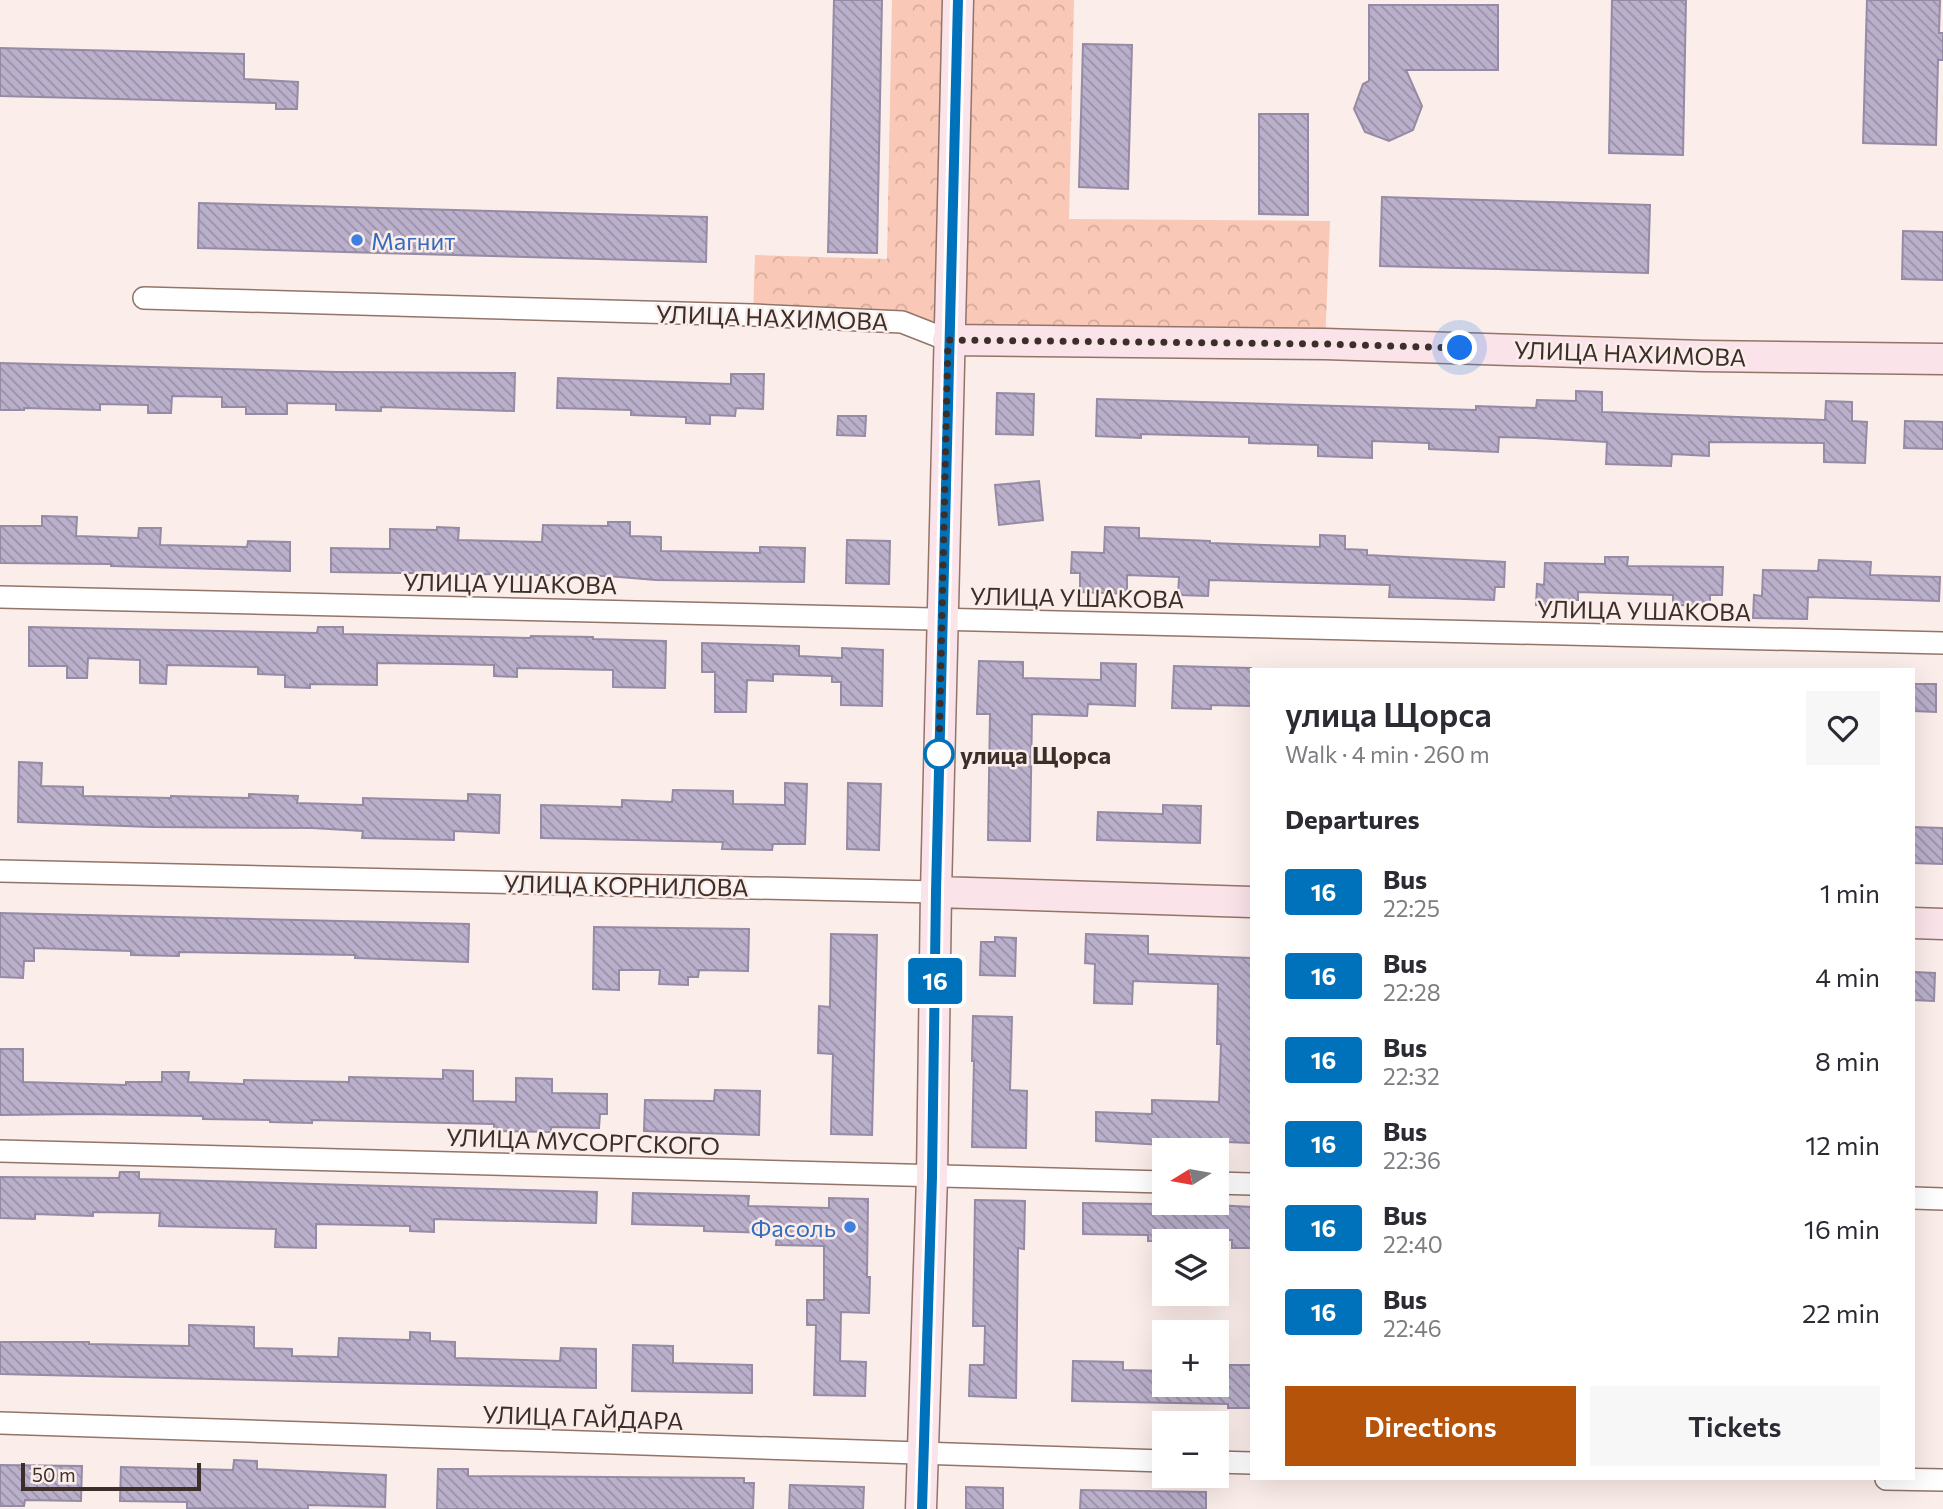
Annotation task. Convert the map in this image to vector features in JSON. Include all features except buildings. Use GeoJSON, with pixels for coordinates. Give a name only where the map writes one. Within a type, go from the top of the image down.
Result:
{"type":"FeatureCollection","features":[{"type":"Feature","properties":{"kind":"street"},"geometry":{"type":"LineString","coordinates":[[921,1509],[932,1177],[948,340],[958,0]]}},
{"type":"Feature","properties":{"kind":"street","name":"УЛИЦА НАХИМОВА"},"geometry":{"type":"LineString","coordinates":[[144,298],[902,322],[948,340],[1325,344],[1703,356],[1943,359]]}},
{"type":"Feature","properties":{"kind":"street","name":"УЛИЦА УШАКОВА"},"geometry":{"type":"LineString","coordinates":[[0,597],[1943,643]]}},
{"type":"Feature","properties":{"kind":"street","name":"УЛИЦА КОРНИЛОВА"},"geometry":{"type":"LineString","coordinates":[[0,871],[936,892],[1250,902]]}},
{"type":"Feature","properties":{"kind":"street"},"geometry":{"type":"LineString","coordinates":[[1915,923],[1943,924]]}},
{"type":"Feature","properties":{"kind":"street","name":"УЛИЦА МУСОРГСКОГО"},"geometry":{"type":"LineString","coordinates":[[0,1151],[1152,1182]]}},
{"type":"Feature","properties":{"kind":"street"},"geometry":{"type":"LineString","coordinates":[[1229,1183],[1250,1184]]}},
{"type":"Feature","properties":{"kind":"street"},"geometry":{"type":"LineString","coordinates":[[1915,1198],[1943,1199]]}},
{"type":"Feature","properties":{"kind":"street","name":"УЛИЦА ГАЙДАРА"},"geometry":{"type":"LineString","coordinates":[[0,1423],[1152,1461]]}},
{"type":"Feature","properties":{"kind":"street"},"geometry":{"type":"LineString","coordinates":[[1229,1462],[1250,1463]]}},
{"type":"Feature","properties":{"kind":"street"},"geometry":{"type":"LineString","coordinates":[[1915,1480],[1943,1480]]}},
{"type":"Feature","properties":{"kind":"green space"},"geometry":{"type":"Polygon","coordinates":[[[892,0],[1074,0],[1069,219],[1330,221],[1325,344],[753,315],[755,255],[887,259],[892,0]]]}},
{"type":"Feature","properties":{"kind":"bus line","name":"16"},"geometry":{"type":"LineString","coordinates":[[922,1509],[958,0]]}},
{"type":"Feature","properties":{"kind":"place","name":"Магнит"},"geometry":{"type":"Point","coordinates":[357,240]}},
{"type":"Feature","properties":{"kind":"place","name":"улица Щорса"},"geometry":{"type":"Point","coordinates":[939,754]}},
{"type":"Feature","properties":{"kind":"place","name":"Фасоль"},"geometry":{"type":"Point","coordinates":[850,1227]}},
{"type":"Feature","properties":{"kind":"route"},"geometry":{"type":"LineString","coordinates":[[939,754],[948,340],[1460,348]]}}]}
